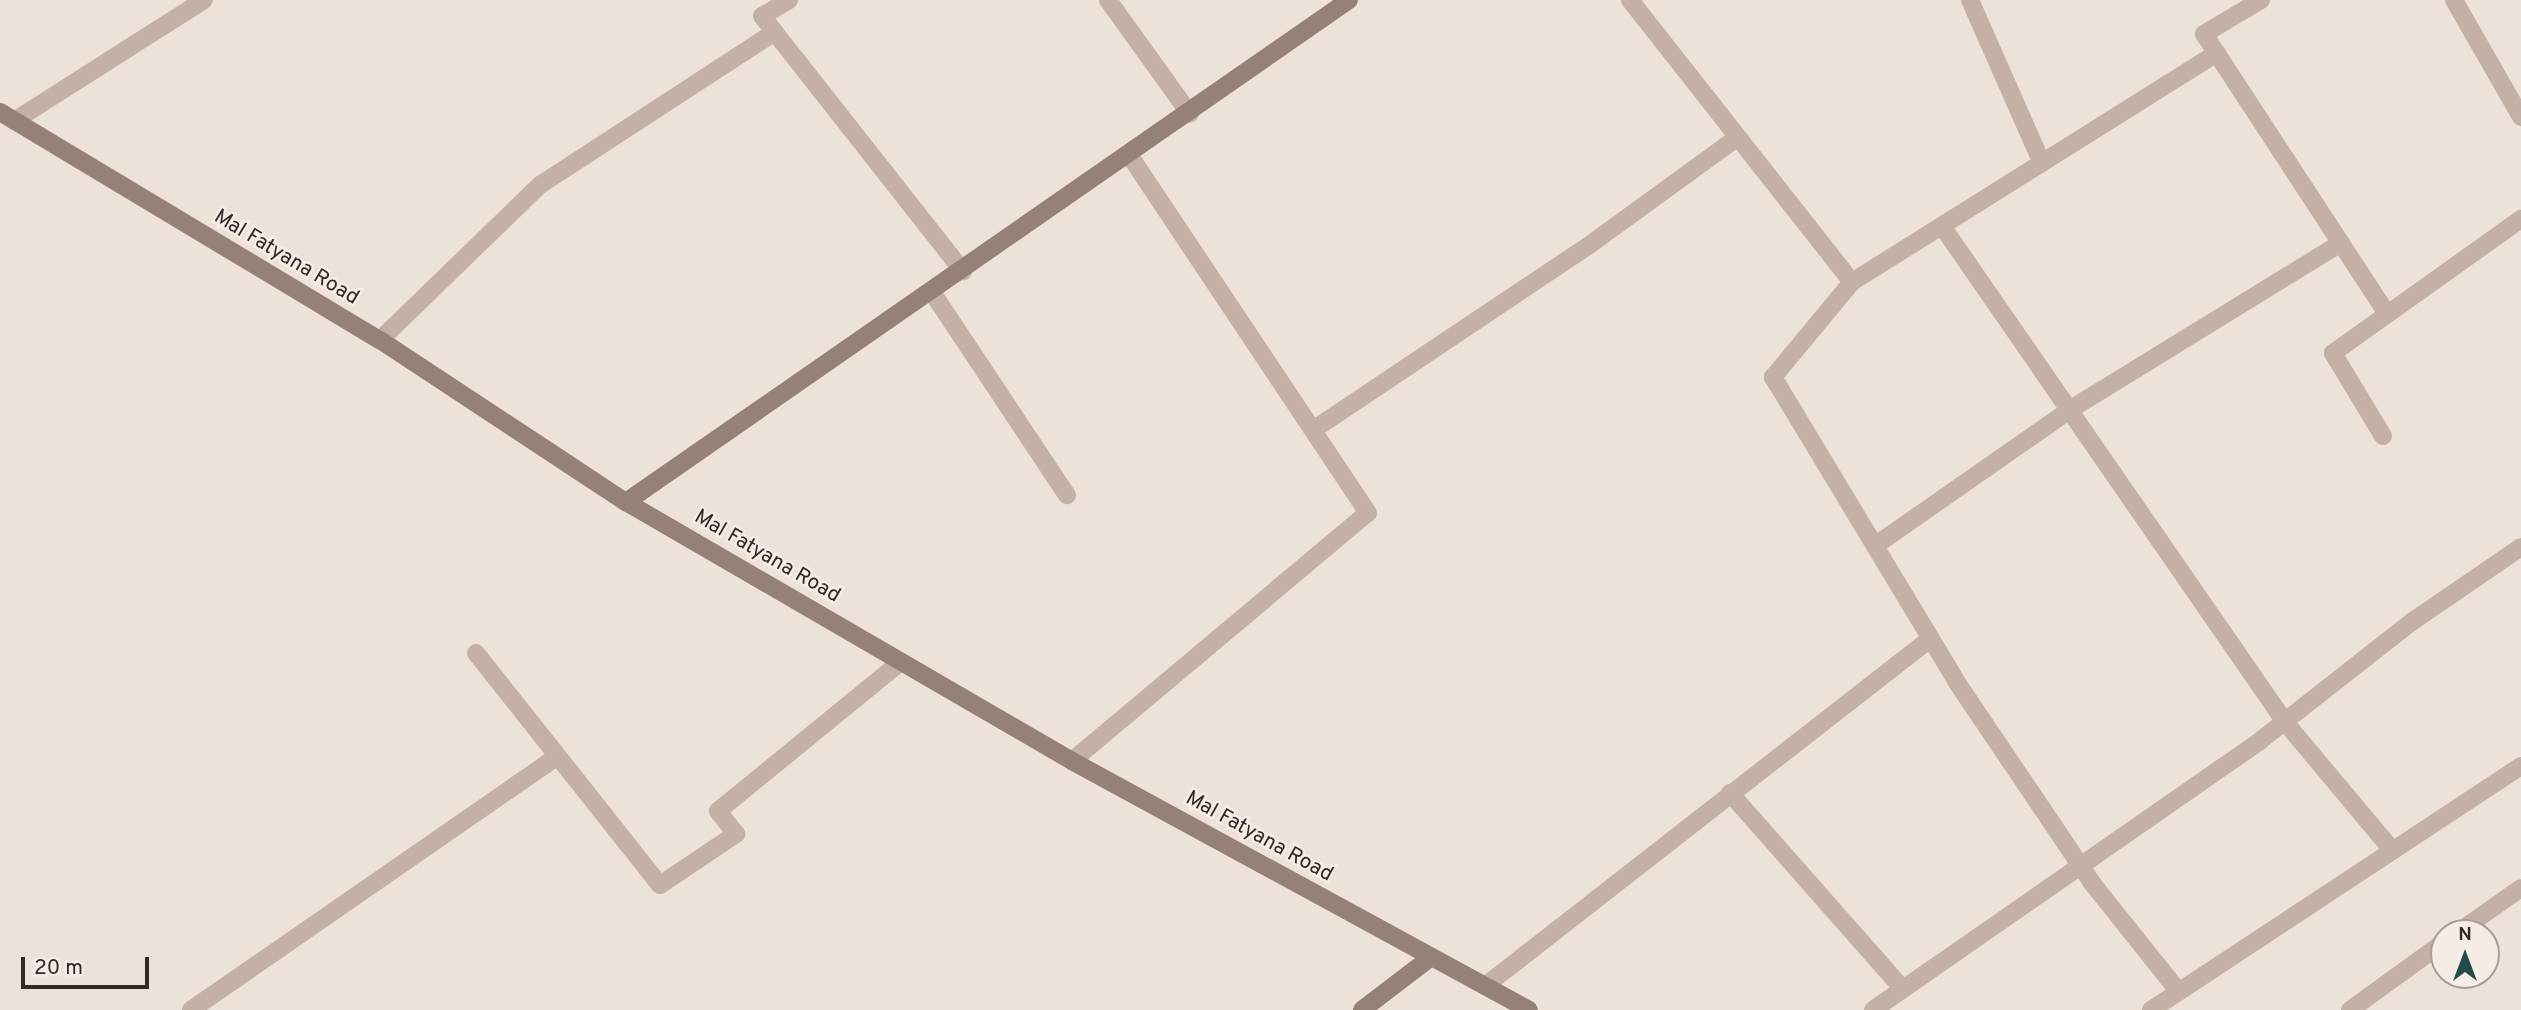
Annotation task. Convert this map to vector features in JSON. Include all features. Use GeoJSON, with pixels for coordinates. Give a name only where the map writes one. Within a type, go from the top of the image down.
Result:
{"type":"FeatureCollection","features":[{"type":"Feature","properties":{"kind":"main road"},"geometry":{"type":"LineString","coordinates":[[626,502],[1130,156],[1349,0]]}},
{"type":"Feature","properties":{"kind":"main road","name":"Mal Fatyana Road"},"geometry":{"type":"LineString","coordinates":[[7,117],[380,340],[626,502],[1072,761],[1529,1010]]}},
{"type":"Feature","properties":{"kind":"main road"},"geometry":{"type":"LineString","coordinates":[[1362,1010],[1431,957]]}},
{"type":"Feature","properties":{"kind":"street"},"geometry":{"type":"LineString","coordinates":[[7,117],[205,0]]}},
{"type":"Feature","properties":{"kind":"street"},"geometry":{"type":"LineString","coordinates":[[789,0],[762,16],[963,271]]}},
{"type":"Feature","properties":{"kind":"street"},"geometry":{"type":"LineString","coordinates":[[1108,0],[1189,114]]}},
{"type":"Feature","properties":{"kind":"street"},"geometry":{"type":"LineString","coordinates":[[1630,0],[1852,282]]}},
{"type":"Feature","properties":{"kind":"street"},"geometry":{"type":"LineString","coordinates":[[1970,0],[2042,163]]}},
{"type":"Feature","properties":{"kind":"street"},"geometry":{"type":"LineString","coordinates":[[2261,0],[2204,34],[2387,314]]}},
{"type":"Feature","properties":{"kind":"street"},"geometry":{"type":"LineString","coordinates":[[2454,0],[2521,117]]}},
{"type":"Feature","properties":{"kind":"street"},"geometry":{"type":"LineString","coordinates":[[380,340],[540,185],[775,32]]}},
{"type":"Feature","properties":{"kind":"street"},"geometry":{"type":"LineString","coordinates":[[2179,992],[2079,864],[1930,639],[1773,377],[1822,313],[1852,282],[2217,53]]}},
{"type":"Feature","properties":{"kind":"street"},"geometry":{"type":"LineString","coordinates":[[1312,430],[1588,246],[1738,138]]}},
{"type":"Feature","properties":{"kind":"street"},"geometry":{"type":"LineString","coordinates":[[1072,761],[1368,513],[1130,156]]}},
{"type":"Feature","properties":{"kind":"street"},"geometry":{"type":"LineString","coordinates":[[2383,436],[2333,353],[2521,219]]}},
{"type":"Feature","properties":{"kind":"street"},"geometry":{"type":"LineString","coordinates":[[1942,226],[2285,722],[2393,851]]}},
{"type":"Feature","properties":{"kind":"street"},"geometry":{"type":"LineString","coordinates":[[1876,545],[2071,409],[2341,243]]}},
{"type":"Feature","properties":{"kind":"street"},"geometry":{"type":"LineString","coordinates":[[932,292],[1067,495]]}},
{"type":"Feature","properties":{"kind":"street"},"geometry":{"type":"LineString","coordinates":[[1873,1010],[2285,722],[2413,621],[2521,547]]}},
{"type":"Feature","properties":{"kind":"street"},"geometry":{"type":"LineString","coordinates":[[1485,986],[1930,639]]}},
{"type":"Feature","properties":{"kind":"street"},"geometry":{"type":"LineString","coordinates":[[476,653],[660,886],[736,834],[718,811],[901,662]]}},
{"type":"Feature","properties":{"kind":"street"},"geometry":{"type":"LineString","coordinates":[[191,1010],[556,757]]}},
{"type":"Feature","properties":{"kind":"street"},"geometry":{"type":"LineString","coordinates":[[2151,1010],[2521,766]]}},
{"type":"Feature","properties":{"kind":"street"},"geometry":{"type":"LineString","coordinates":[[1730,793],[1903,989]]}},
{"type":"Feature","properties":{"kind":"street"},"geometry":{"type":"LineString","coordinates":[[2477,919],[2521,888]]}},
{"type":"Feature","properties":{"kind":"street"},"geometry":{"type":"LineString","coordinates":[[2350,1010],[2430,952]]}}]}
